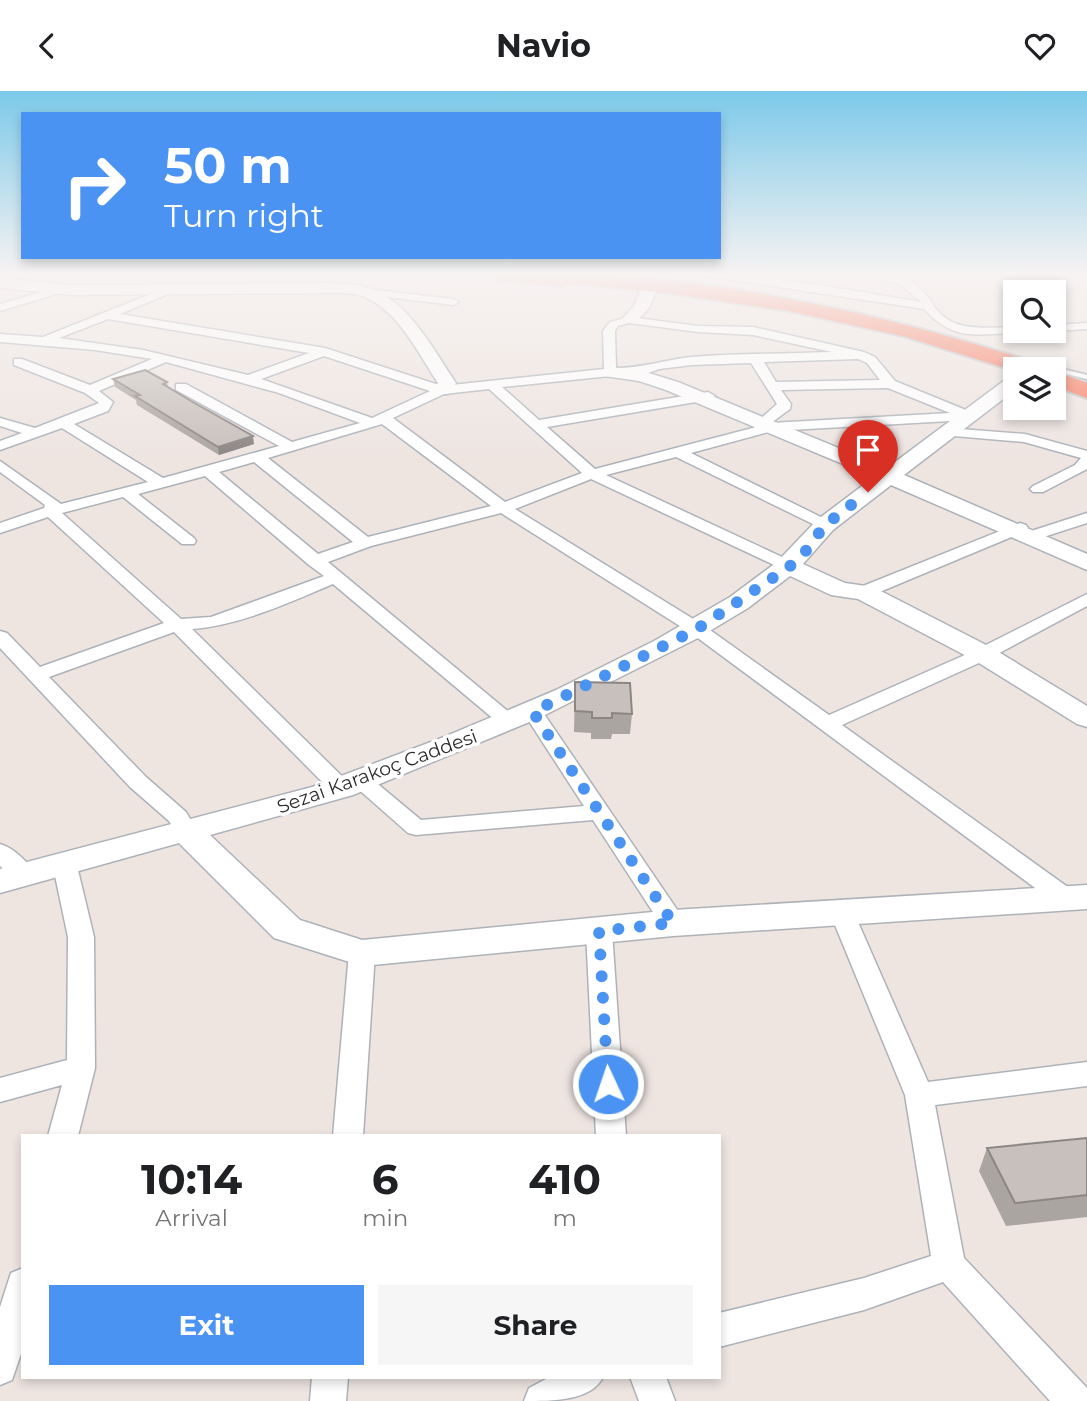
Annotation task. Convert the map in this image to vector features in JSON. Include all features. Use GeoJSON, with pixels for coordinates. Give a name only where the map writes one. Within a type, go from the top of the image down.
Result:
{"type":"FeatureCollection","features":[{"type":"Feature","properties":{"kind":"highway"},"geometry":{"type":"LineString","coordinates":[[923,335],[1003,358]]}},
{"type":"Feature","properties":{"kind":"highway"},"geometry":{"type":"LineString","coordinates":[[943,335],[1006,357]]}},
{"type":"Feature","properties":{"kind":"highway"},"geometry":{"type":"LineString","coordinates":[[1066,377],[1087,384]]}},
{"type":"Feature","properties":{"kind":"highway"},"geometry":{"type":"LineString","coordinates":[[1066,383],[1087,391]]}},
{"type":"Feature","properties":{"kind":"street"},"geometry":{"type":"LineString","coordinates":[[47,339],[57,335]]}},
{"type":"Feature","properties":{"kind":"street"},"geometry":{"type":"LineString","coordinates":[[226,335],[326,352],[441,390]]}},
{"type":"Feature","properties":{"kind":"street"},"geometry":{"type":"LineString","coordinates":[[413,335],[447,383],[441,390]]}},
{"type":"Feature","properties":{"kind":"street"},"geometry":{"type":"LineString","coordinates":[[609,335],[610,372]]}},
{"type":"Feature","properties":{"kind":"street"},"geometry":{"type":"LineString","coordinates":[[771,335],[860,355],[871,360],[890,383]]}},
{"type":"Feature","properties":{"kind":"street"},"geometry":{"type":"LineString","coordinates":[[0,338],[47,339],[163,359],[305,395],[379,421],[503,508],[697,629],[1077,898]]}},
{"type":"Feature","properties":{"kind":"street"},"geometry":{"type":"LineString","coordinates":[[0,446],[103,408],[106,402],[90,390],[14,364],[66,342]]}},
{"type":"Feature","properties":{"kind":"street"},"geometry":{"type":"LineString","coordinates":[[247,380],[326,352]]}},
{"type":"Feature","properties":{"kind":"street"},"geometry":{"type":"LineString","coordinates":[[0,528],[51,511],[208,471],[379,421],[441,390],[610,372],[640,372],[657,366],[692,361],[860,355]]}},
{"type":"Feature","properties":{"kind":"street"},"geometry":{"type":"LineString","coordinates":[[90,390],[163,359]]}},
{"type":"Feature","properties":{"kind":"street"},"geometry":{"type":"LineString","coordinates":[[756,359],[784,404],[772,424]]}},
{"type":"Feature","properties":{"kind":"street"},"geometry":{"type":"LineString","coordinates":[[610,372],[653,378],[703,397]]}},
{"type":"Feature","properties":{"kind":"street"},"geometry":{"type":"LineString","coordinates":[[640,372],[772,424],[1087,557]]}},
{"type":"Feature","properties":{"kind":"street"},"geometry":{"type":"LineString","coordinates":[[774,386],[890,383],[968,416]]}},
{"type":"Feature","properties":{"kind":"street"},"geometry":{"type":"LineString","coordinates":[[492,385],[592,474],[841,590],[864,592],[983,655],[1087,717]]}},
{"type":"Feature","properties":{"kind":"street"},"geometry":{"type":"LineString","coordinates":[[181,387],[291,447]]}},
{"type":"Feature","properties":{"kind":"street","name":"Sezai Karakoç Caddesi"},"geometry":{"type":"LineString","coordinates":[[12,878],[65,866],[350,784],[521,717],[697,629],[789,567],[805,552],[825,525],[1003,390]]}},
{"type":"Feature","properties":{"kind":"street"},"geometry":{"type":"LineString","coordinates":[[534,425],[703,397]]}},
{"type":"Feature","properties":{"kind":"street"},"geometry":{"type":"LineString","coordinates":[[314,561],[365,543],[503,508],[592,474],[772,424],[876,423],[968,416]]}},
{"type":"Feature","properties":{"kind":"street"},"geometry":{"type":"LineString","coordinates":[[0,422],[35,433]]}},
{"type":"Feature","properties":{"kind":"street"},"geometry":{"type":"LineString","coordinates":[[64,423],[161,483]]}},
{"type":"Feature","properties":{"kind":"street"},"geometry":{"type":"LineString","coordinates":[[947,432],[1025,438],[1087,457],[1080,468],[1038,489]]}},
{"type":"Feature","properties":{"kind":"street"},"geometry":{"type":"LineString","coordinates":[[678,452],[825,525]]}},
{"type":"Feature","properties":{"kind":"street"},"geometry":{"type":"LineString","coordinates":[[257,457],[365,543]]}},
{"type":"Feature","properties":{"kind":"street"},"geometry":{"type":"LineString","coordinates":[[0,465],[53,504],[51,511]]}},
{"type":"Feature","properties":{"kind":"street"},"geometry":{"type":"LineString","coordinates":[[208,471],[334,578],[521,717],[599,811],[673,923]]}},
{"type":"Feature","properties":{"kind":"street"},"geometry":{"type":"LineString","coordinates":[[126,492],[188,541]]}},
{"type":"Feature","properties":{"kind":"street"},"geometry":{"type":"LineString","coordinates":[[51,511],[350,784],[416,828],[599,811]]}},
{"type":"Feature","properties":{"kind":"street"},"geometry":{"type":"LineString","coordinates":[[864,592],[1024,532],[1087,518]]}},
{"type":"Feature","properties":{"kind":"street"},"geometry":{"type":"LineString","coordinates":[[1024,532],[1087,563]]}},
{"type":"Feature","properties":{"kind":"street"},"geometry":{"type":"LineString","coordinates":[[36,675],[177,625],[213,622],[270,604],[334,578]]}},
{"type":"Feature","properties":{"kind":"street"},"geometry":{"type":"LineString","coordinates":[[829,723],[983,655],[1087,599]]}},
{"type":"Feature","properties":{"kind":"street"},"geometry":{"type":"LineString","coordinates":[[0,638],[138,782],[178,817],[186,831],[287,929],[362,953],[673,923],[1077,898]]}},
{"type":"Feature","properties":{"kind":"street"},"geometry":{"type":"LineString","coordinates":[[0,852],[12,878]]}},
{"type":"Feature","properties":{"kind":"street"},"geometry":{"type":"LineString","coordinates":[[64,1134],[81,1068],[81,937],[65,866]]}},
{"type":"Feature","properties":{"kind":"street"},"geometry":{"type":"LineString","coordinates":[[842,913],[919,1095],[949,1265],[1074,1401]]}},
{"type":"Feature","properties":{"kind":"street"},"geometry":{"type":"LineString","coordinates":[[599,931],[611,1134]]}},
{"type":"Feature","properties":{"kind":"street"},"geometry":{"type":"LineString","coordinates":[[348,1134],[362,953]]}},
{"type":"Feature","properties":{"kind":"street"},"geometry":{"type":"LineString","coordinates":[[0,1090],[81,1068]]}},
{"type":"Feature","properties":{"kind":"street"},"geometry":{"type":"LineString","coordinates":[[919,1095],[1087,1074]]}},
{"type":"Feature","properties":{"kind":"street"},"geometry":{"type":"LineString","coordinates":[[721,1330],[864,1294],[949,1265]]}},
{"type":"Feature","properties":{"kind":"street"},"geometry":{"type":"LineString","coordinates":[[0,1368],[21,1291]]}},
{"type":"Feature","properties":{"kind":"street"},"geometry":{"type":"LineString","coordinates":[[328,1401],[330,1379]]}},
{"type":"Feature","properties":{"kind":"street"},"geometry":{"type":"LineString","coordinates":[[542,1401],[582,1379]]}},
{"type":"Feature","properties":{"kind":"street"},"geometry":{"type":"LineString","coordinates":[[649,1379],[657,1401]]}},
{"type":"Feature","properties":{"kind":"lane"},"geometry":{"type":"LineString","coordinates":[[1066,373],[1087,377]]}},
{"type":"Feature","properties":{"kind":"building"},"geometry":{"type":"Polygon","coordinates":[[[145,370],[167,382],[163,384],[253,436],[218,447],[135,396],[140,395],[113,379],[145,370]]]}},
{"type":"Feature","properties":{"kind":"building"},"geometry":{"type":"Polygon","coordinates":[[[575,682],[630,683],[632,714],[612,713],[612,718],[592,718],[592,712],[575,711],[575,682]]]}},
{"type":"Feature","properties":{"kind":"building"},"geometry":{"type":"Polygon","coordinates":[[[1087,1138],[1087,1195],[1015,1203],[987,1148],[1087,1138]]]}},
{"type":"Feature","properties":{"kind":"route"},"geometry":{"type":"LineString","coordinates":[[608,1084],[599,931],[673,923],[533,712],[697,629],[789,567],[805,552],[825,525],[868,492]]}}]}
